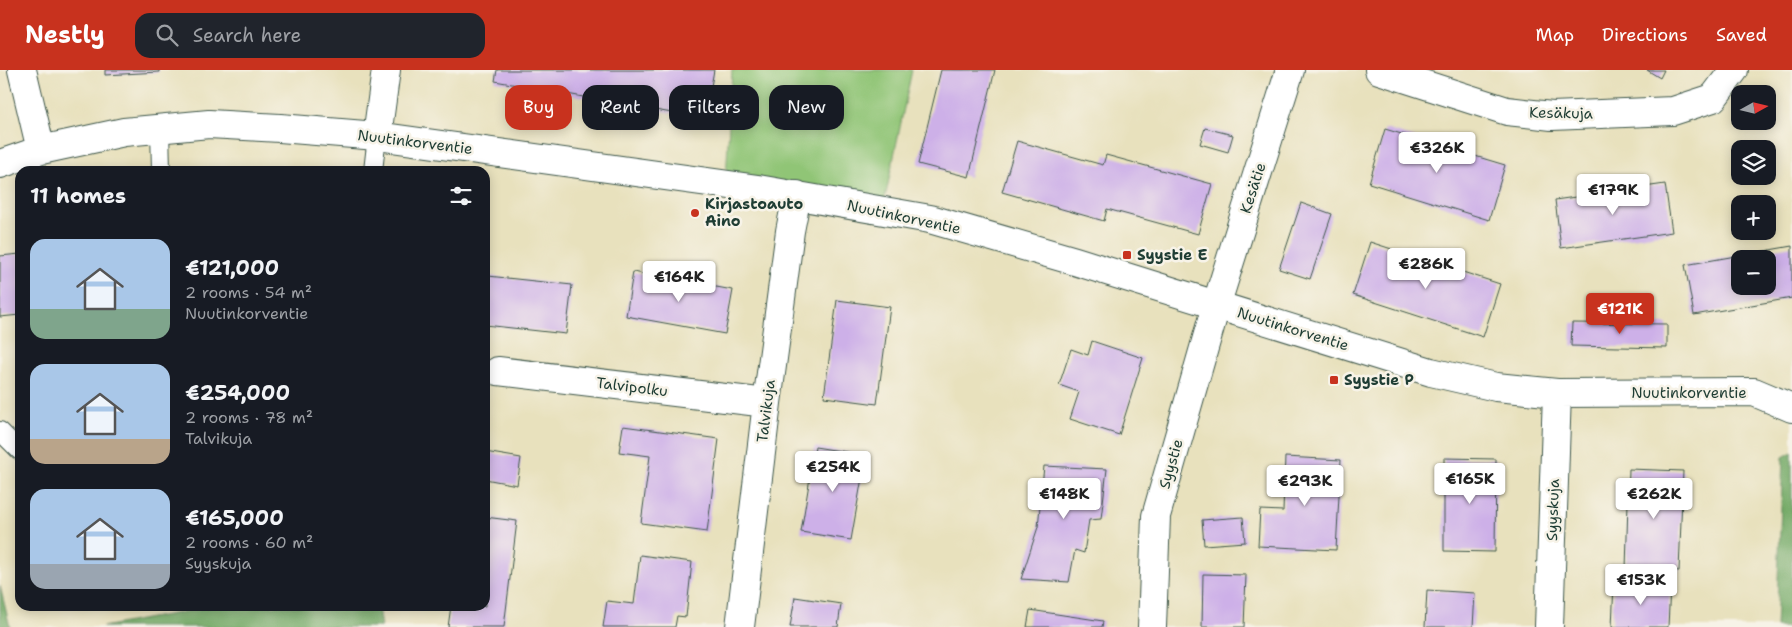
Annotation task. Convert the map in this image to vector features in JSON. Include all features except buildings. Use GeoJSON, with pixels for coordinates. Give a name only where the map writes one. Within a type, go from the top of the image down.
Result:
{"type":"FeatureCollection","features":[{"type":"Feature","properties":{"kind":"street"},"geometry":{"type":"LineString","coordinates":[[22,70],[41,150]]}},
{"type":"Feature","properties":{"kind":"street"},"geometry":{"type":"LineString","coordinates":[[377,136],[386,70]]}},
{"type":"Feature","properties":{"kind":"street","name":"Kesätie"},"geometry":{"type":"LineString","coordinates":[[1216,306],[1290,70]]}},
{"type":"Feature","properties":{"kind":"street","name":"Kesäkuja"},"geometry":{"type":"LineString","coordinates":[[1379,70],[1507,111],[1552,116],[1673,111],[1713,98],[1734,70]]}},
{"type":"Feature","properties":{"kind":"street","name":"Nuutinkorventie"},"geometry":{"type":"LineString","coordinates":[[0,164],[41,150],[124,132],[209,124],[377,136],[797,195],[930,219],[1075,261],[1431,372],[1496,387],[1557,393],[1754,392],[1792,408]]}},
{"type":"Feature","properties":{"kind":"street","name":"Talvikuja"},"geometry":{"type":"LineString","coordinates":[[740,627],[767,404],[790,231],[797,195]]}},
{"type":"Feature","properties":{"kind":"street","name":"Syystie"},"geometry":{"type":"LineString","coordinates":[[1152,627],[1156,516],[1216,306]]}},
{"type":"Feature","properties":{"kind":"street","name":"Talvipolku"},"geometry":{"type":"LineString","coordinates":[[498,371],[767,404]]}},
{"type":"Feature","properties":{"kind":"street","name":"Syyskuja"},"geometry":{"type":"LineString","coordinates":[[1549,627],[1557,393]]}},
{"type":"Feature","properties":{"kind":"lane"},"geometry":{"type":"LineString","coordinates":[[160,129],[161,166]]}},
{"type":"Feature","properties":{"kind":"lane"},"geometry":{"type":"LineString","coordinates":[[374,166],[377,136]]}},
{"type":"Feature","properties":{"kind":"lane"},"geometry":{"type":"LineString","coordinates":[[0,431],[15,446]]}},
{"type":"Feature","properties":{"kind":"green space"},"geometry":{"type":"Polygon","coordinates":[[[732,70],[912,70],[884,203],[726,179],[729,130],[759,130],[759,85],[731,85],[732,70]]]}},
{"type":"Feature","properties":{"kind":"green space"},"geometry":{"type":"Polygon","coordinates":[[[1792,452],[1792,627],[1776,627],[1783,457],[1792,452]]]}},
{"type":"Feature","properties":{"kind":"green space"},"geometry":{"type":"Polygon","coordinates":[[[0,586],[10,627],[0,627],[0,586]]]}},
{"type":"Feature","properties":{"kind":"green space"},"geometry":{"type":"Polygon","coordinates":[[[189,611],[379,611],[381,627],[102,627],[189,611]]]}},
{"type":"Feature","properties":{"kind":"place","name":"Kirjastoauto Aino"},"geometry":{"type":"Point","coordinates":[695,213]}},
{"type":"Feature","properties":{"kind":"place","name":"Syystie E"},"geometry":{"type":"Point","coordinates":[1127,255]}},
{"type":"Feature","properties":{"kind":"place","name":"Syystie P"},"geometry":{"type":"Point","coordinates":[1334,380]}}]}
